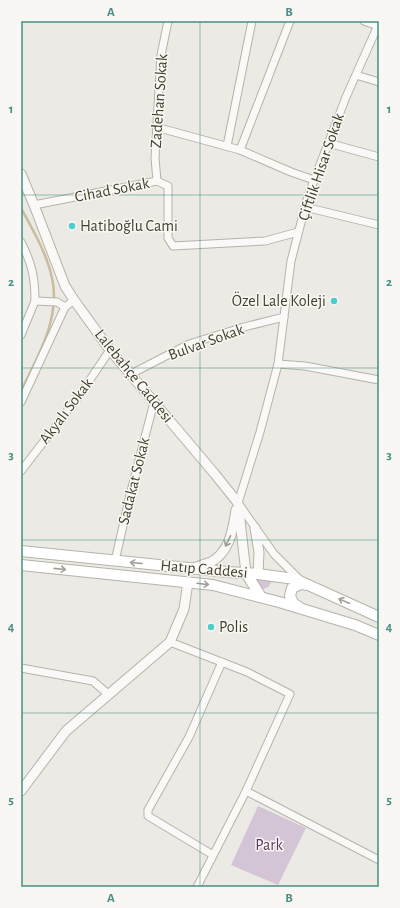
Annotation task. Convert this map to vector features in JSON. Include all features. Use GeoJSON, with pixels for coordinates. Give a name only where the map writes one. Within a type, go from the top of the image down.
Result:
{"type":"FeatureCollection","features":[{"type":"Feature","properties":{"kind":"main road","name":"Hatıp Caddesi"},"geometry":{"type":"LineString","coordinates":[[21,551],[258,574],[295,579],[379,617]]}},
{"type":"Feature","properties":{"kind":"main road","name":"Hatıp Caddesi"},"geometry":{"type":"LineString","coordinates":[[21,565],[213,585],[302,609],[355,625],[379,635]]}},
{"type":"Feature","properties":{"kind":"main road"},"geometry":{"type":"LineString","coordinates":[[246,573],[261,597]]}},
{"type":"Feature","properties":{"kind":"main road"},"geometry":{"type":"LineString","coordinates":[[302,609],[293,603],[290,596],[292,588],[301,584],[307,584]]}},
{"type":"Feature","properties":{"kind":"street","name":"Zadehan Sokak"},"geometry":{"type":"LineString","coordinates":[[157,181],[155,158],[156,127],[161,55],[168,21]]}},
{"type":"Feature","properties":{"kind":"street"},"geometry":{"type":"LineString","coordinates":[[227,146],[252,21]]}},
{"type":"Feature","properties":{"kind":"street"},"geometry":{"type":"LineString","coordinates":[[240,150],[290,21]]}},
{"type":"Feature","properties":{"kind":"street"},"geometry":{"type":"LineString","coordinates":[[364,21],[378,24]]}},
{"type":"Feature","properties":{"kind":"street","name":"Çiftlik Hisar Sokak"},"geometry":{"type":"LineString","coordinates":[[238,503],[260,432],[278,364],[291,262],[305,207],[328,143],[378,24]]}},
{"type":"Feature","properties":{"kind":"street"},"geometry":{"type":"LineString","coordinates":[[356,75],[379,82]]}},
{"type":"Feature","properties":{"kind":"street"},"geometry":{"type":"LineString","coordinates":[[156,127],[240,150],[291,172],[314,180]]}},
{"type":"Feature","properties":{"kind":"street"},"geometry":{"type":"LineString","coordinates":[[328,143],[379,157]]}},
{"type":"Feature","properties":{"kind":"street","name":"Lalebahçe Caddesi"},"geometry":{"type":"LineString","coordinates":[[21,174],[65,286],[74,300],[110,350],[238,503]]}},
{"type":"Feature","properties":{"kind":"street","name":"Cihad Sokak"},"geometry":{"type":"LineString","coordinates":[[34,205],[157,181],[168,186],[168,238],[173,246],[265,241],[298,232]]}},
{"type":"Feature","properties":{"kind":"street"},"geometry":{"type":"LineString","coordinates":[[305,207],[379,224]]}},
{"type":"Feature","properties":{"kind":"street"},"geometry":{"type":"LineString","coordinates":[[21,242],[32,267],[38,302],[21,335]]}},
{"type":"Feature","properties":{"kind":"street"},"geometry":{"type":"LineString","coordinates":[[21,402],[65,307],[74,300]]}},
{"type":"Feature","properties":{"kind":"street"},"geometry":{"type":"LineString","coordinates":[[38,302],[57,302],[65,307]]}},
{"type":"Feature","properties":{"kind":"street","name":"Bulvar Sokak"},"geometry":{"type":"LineString","coordinates":[[130,374],[189,344],[244,327],[284,317]]}},
{"type":"Feature","properties":{"kind":"street","name":"Akyalı Sokak"},"geometry":{"type":"LineString","coordinates":[[21,471],[81,393],[110,350]]}},
{"type":"Feature","properties":{"kind":"street"},"geometry":{"type":"LineString","coordinates":[[278,364],[305,366],[379,380]]}},
{"type":"Feature","properties":{"kind":"street","name":"Sadakat Sokak"},"geometry":{"type":"LineString","coordinates":[[115,561],[154,402]]}},
{"type":"Feature","properties":{"kind":"street"},"geometry":{"type":"LineString","coordinates":[[238,503],[274,554],[307,584]]}},
{"type":"Feature","properties":{"kind":"street"},"geometry":{"type":"LineString","coordinates":[[193,568],[212,561],[223,552],[231,536],[238,503]]}},
{"type":"Feature","properties":{"kind":"street"},"geometry":{"type":"LineString","coordinates":[[238,503],[246,573]]}},
{"type":"Feature","properties":{"kind":"street"},"geometry":{"type":"LineString","coordinates":[[255,528],[259,552],[258,574]]}},
{"type":"Feature","properties":{"kind":"street"},"geometry":{"type":"LineString","coordinates":[[21,791],[66,731],[170,642],[184,609],[188,582]]}},
{"type":"Feature","properties":{"kind":"street"},"geometry":{"type":"LineString","coordinates":[[170,642],[247,672],[290,694],[246,791],[197,887]]}},
{"type":"Feature","properties":{"kind":"street"},"geometry":{"type":"LineString","coordinates":[[213,855],[148,816],[148,810],[189,737],[222,662]]}},
{"type":"Feature","properties":{"kind":"street"},"geometry":{"type":"LineString","coordinates":[[21,668],[93,681],[109,695]]}},
{"type":"Feature","properties":{"kind":"street"},"geometry":{"type":"LineString","coordinates":[[246,791],[379,860]]}},
{"type":"Feature","properties":{"kind":"green space"},"geometry":{"type":"Polygon","coordinates":[[[253,576],[272,580],[268,587],[260,589],[253,576]]]}},
{"type":"Feature","properties":{"kind":"green space","name":"Park"},"geometry":{"type":"Polygon","coordinates":[[[258,806],[306,828],[278,885],[231,865],[258,806]]]}},
{"type":"Feature","properties":{"kind":"waterway"},"geometry":{"type":"LineString","coordinates":[[21,208],[47,260],[54,293],[51,322],[41,351],[21,391]]}},
{"type":"Feature","properties":{"kind":"place","name":"Hatiboğlu Cami"},"geometry":{"type":"Point","coordinates":[72,226]}},
{"type":"Feature","properties":{"kind":"place","name":"Özel Lale Koleji"},"geometry":{"type":"Point","coordinates":[334,301]}},
{"type":"Feature","properties":{"kind":"place","name":"Polis"},"geometry":{"type":"Point","coordinates":[211,627]}}]}
